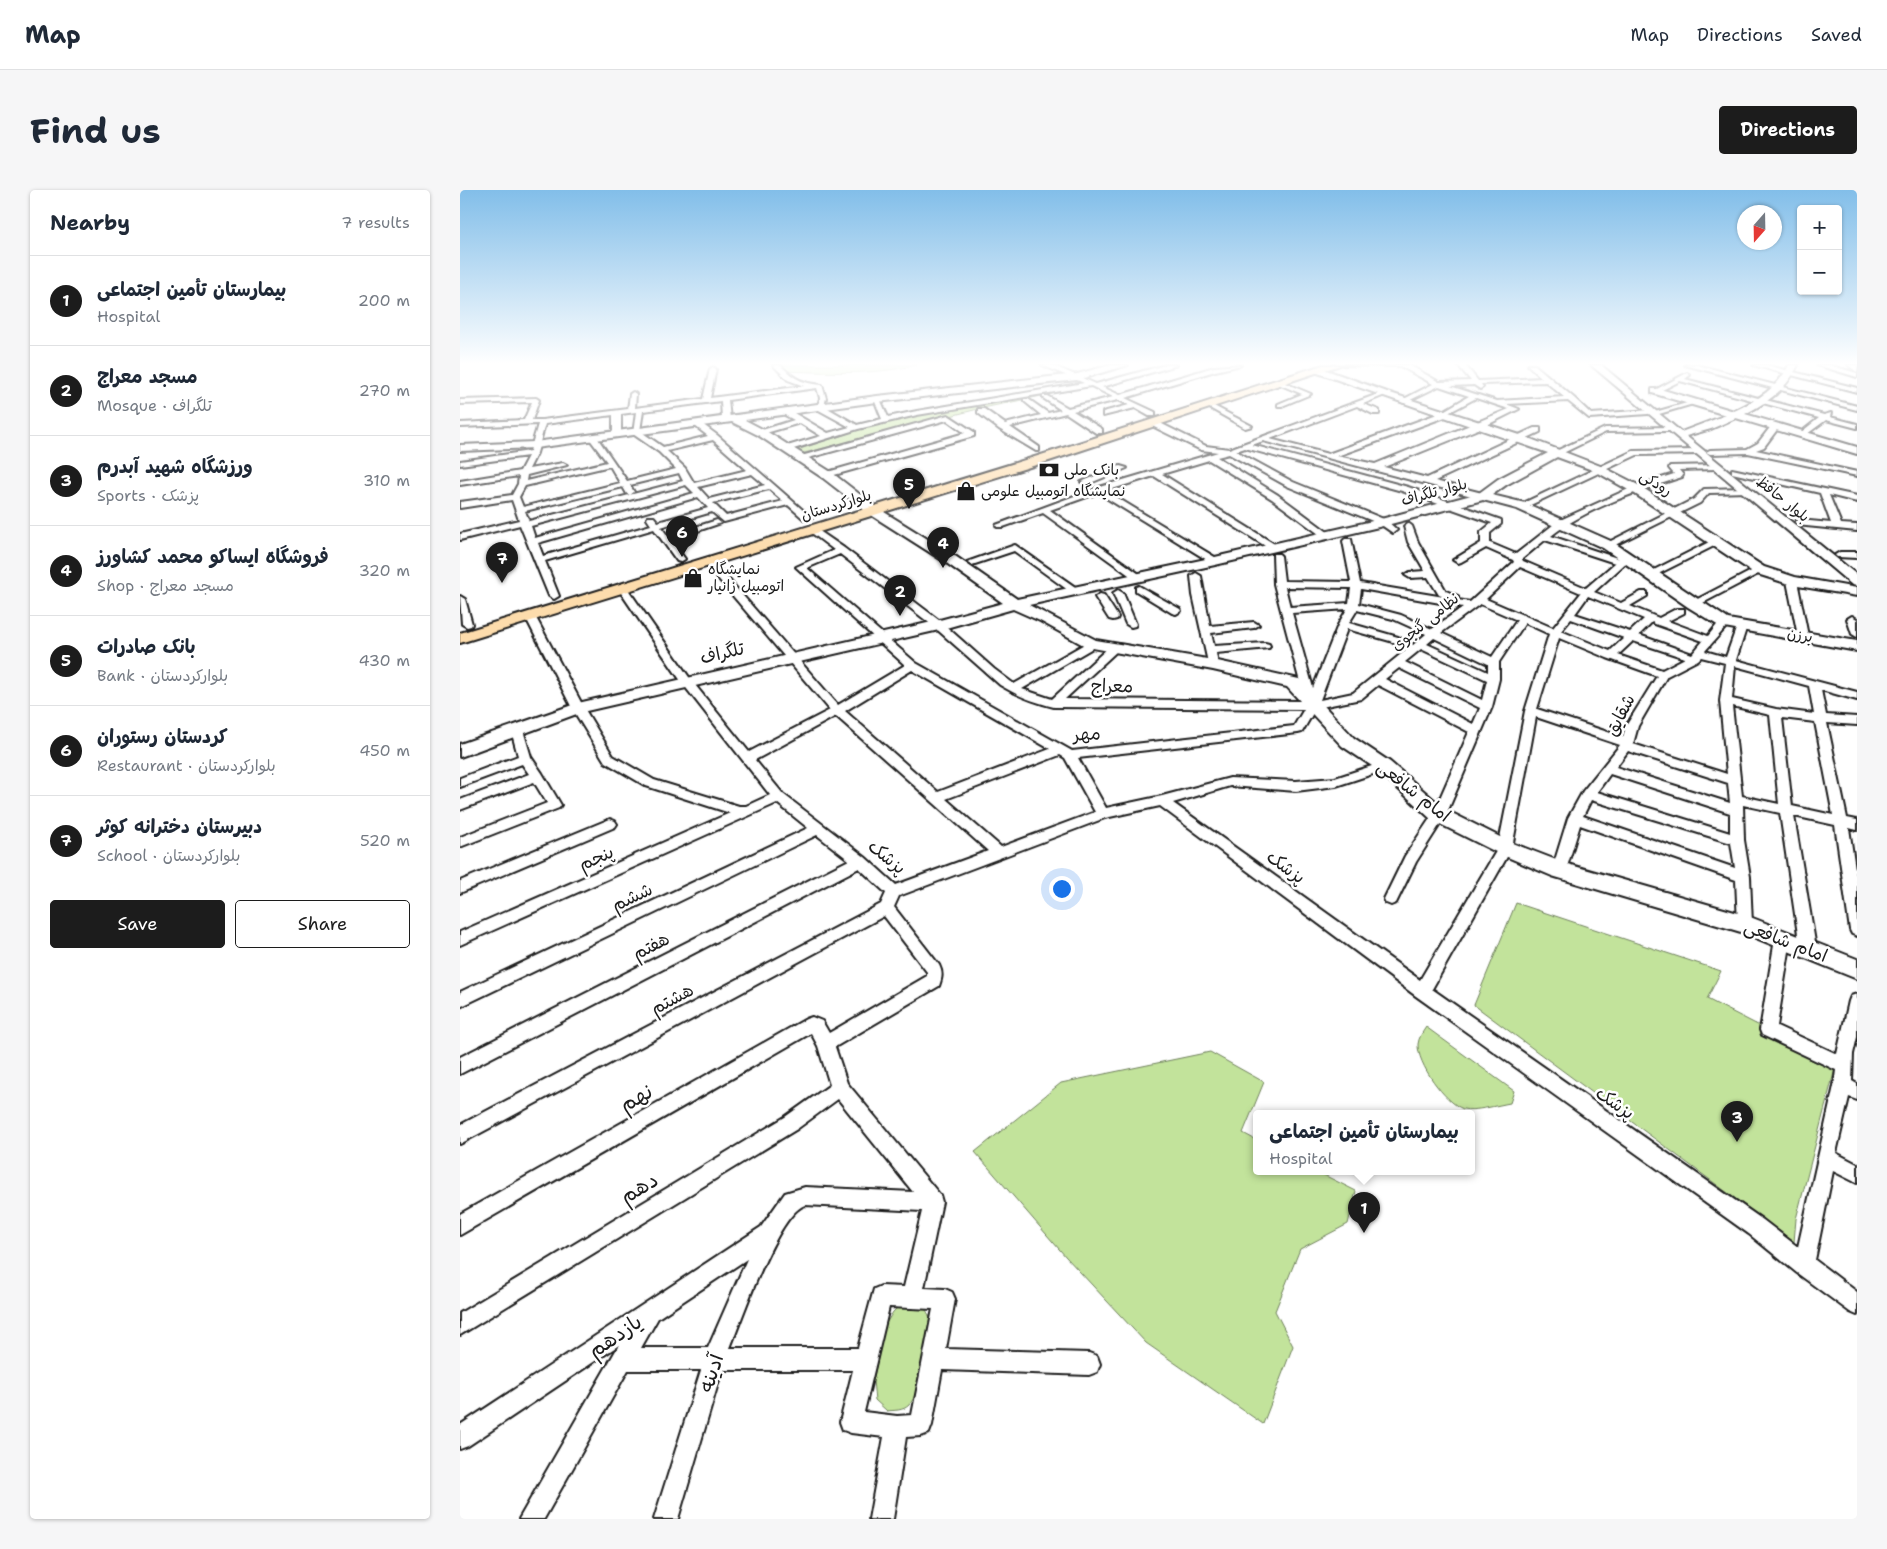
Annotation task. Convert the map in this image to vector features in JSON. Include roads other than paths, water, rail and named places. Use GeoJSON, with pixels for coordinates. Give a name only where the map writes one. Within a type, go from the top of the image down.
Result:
{"type":"FeatureCollection","features":[{"type":"Feature","properties":{"kind":"main road","name":"بلوارکردستان"},"geometry":{"type":"LineString","coordinates":[[460,638],[708,561],[860,502],[1115,427]]}},
{"type":"Feature","properties":{"kind":"main road","name":"بلوارکردستان"},"geometry":{"type":"LineString","coordinates":[[464,625],[680,559],[810,523],[879,509],[1125,427]]}},
{"type":"Feature","properties":{"kind":"street"},"geometry":{"type":"LineString","coordinates":[[541,427],[534,449],[522,474],[522,484],[515,497],[531,542],[540,559],[554,596]]}},
{"type":"Feature","properties":{"kind":"street"},"geometry":{"type":"LineString","coordinates":[[616,434],[617,427]]}},
{"type":"Feature","properties":{"kind":"street"},"geometry":{"type":"LineString","coordinates":[[636,432],[637,427]]}},
{"type":"Feature","properties":{"kind":"street"},"geometry":{"type":"LineString","coordinates":[[460,463],[616,434],[669,427]]}},
{"type":"Feature","properties":{"kind":"street","name":"معراج"},"geometry":{"type":"LineString","coordinates":[[700,427],[771,486],[841,550],[938,625],[1013,689],[1037,701],[1054,703],[1312,705]]}},
{"type":"Feature","properties":{"kind":"street"},"geometry":{"type":"LineString","coordinates":[[748,427],[762,433],[827,475],[860,502],[879,509],[961,559],[1030,607]]}},
{"type":"Feature","properties":{"kind":"street"},"geometry":{"type":"LineString","coordinates":[[762,433],[780,427]]}},
{"type":"Feature","properties":{"kind":"street"},"geometry":{"type":"LineString","coordinates":[[810,427],[827,436]]}},
{"type":"Feature","properties":{"kind":"street"},"geometry":{"type":"LineString","coordinates":[[787,449],[856,427]]}},
{"type":"Feature","properties":{"kind":"street"},"geometry":{"type":"LineString","coordinates":[[798,458],[913,427]]}},
{"type":"Feature","properties":{"kind":"street"},"geometry":{"type":"LineString","coordinates":[[827,475],[876,454],[971,434],[961,427]]}},
{"type":"Feature","properties":{"kind":"street"},"geometry":{"type":"LineString","coordinates":[[1002,427],[1036,449]]}},
{"type":"Feature","properties":{"kind":"street"},"geometry":{"type":"LineString","coordinates":[[1093,427],[1099,431]]}},
{"type":"Feature","properties":{"kind":"street"},"geometry":{"type":"LineString","coordinates":[[1168,427],[1204,448],[1230,452],[1290,484],[1388,526]]}},
{"type":"Feature","properties":{"kind":"street"},"geometry":{"type":"LineString","coordinates":[[1000,525],[1099,490],[1209,456],[1230,452],[1296,427]]}},
{"type":"Feature","properties":{"kind":"street"},"geometry":{"type":"LineString","coordinates":[[1330,456],[1407,427]]}},
{"type":"Feature","properties":{"kind":"street"},"geometry":{"type":"LineString","coordinates":[[1376,467],[1474,427]]}},
{"type":"Feature","properties":{"kind":"street","name":"رودکی"},"geometry":{"type":"LineString","coordinates":[[1485,427],[1558,452],[1636,489],[1759,570],[1792,581],[1857,592]]}},
{"type":"Feature","properties":{"kind":"street","name":"بلوار حافظ"},"geometry":{"type":"LineString","coordinates":[[1676,427],[1685,433],[1717,467],[1857,582]]}},
{"type":"Feature","properties":{"kind":"street"},"geometry":{"type":"LineString","coordinates":[[1685,433],[1703,427]]}},
{"type":"Feature","properties":{"kind":"street"},"geometry":{"type":"LineString","coordinates":[[1775,427],[1857,451]]}},
{"type":"Feature","properties":{"kind":"street"},"geometry":{"type":"LineString","coordinates":[[1748,450],[1761,445],[1775,427]]}},
{"type":"Feature","properties":{"kind":"street"},"geometry":{"type":"LineString","coordinates":[[1803,435],[1814,427]]}},
{"type":"Feature","properties":{"kind":"street","name":"بلوار حافظ"},"geometry":{"type":"LineString","coordinates":[[1669,429],[1735,471],[1857,570]]}},
{"type":"Feature","properties":{"kind":"street"},"geometry":{"type":"LineString","coordinates":[[1483,496],[1502,482],[1558,452],[1605,430],[1669,429]]}},
{"type":"Feature","properties":{"kind":"street"},"geometry":{"type":"LineString","coordinates":[[1428,481],[1537,430]]}},
{"type":"Feature","properties":{"kind":"street"},"geometry":{"type":"LineString","coordinates":[[636,432],[662,450],[682,470],[690,484],[711,505],[720,521]]}},
{"type":"Feature","properties":{"kind":"street"},"geometry":{"type":"LineString","coordinates":[[662,450],[714,437]]}},
{"type":"Feature","properties":{"kind":"street"},"geometry":{"type":"LineString","coordinates":[[593,438],[627,485],[633,497],[644,509],[680,559]]}},
{"type":"Feature","properties":{"kind":"street"},"geometry":{"type":"LineString","coordinates":[[1264,439],[1304,451],[1376,467],[1521,506],[1608,545],[1624,560]]}},
{"type":"Feature","properties":{"kind":"street"},"geometry":{"type":"LineString","coordinates":[[1749,441],[1761,445]]}},
{"type":"Feature","properties":{"kind":"street"},"geometry":{"type":"LineString","coordinates":[[856,442],[876,454]]}},
{"type":"Feature","properties":{"kind":"street"},"geometry":{"type":"LineString","coordinates":[[1246,446],[1372,479],[1468,509],[1498,522],[1485,532],[1486,544]]}},
{"type":"Feature","properties":{"kind":"street"},"geometry":{"type":"LineString","coordinates":[[460,448],[534,449]]}},
{"type":"Feature","properties":{"kind":"street"},"geometry":{"type":"LineString","coordinates":[[1521,506],[1636,453],[1748,450],[1808,460],[1857,474]]}},
{"type":"Feature","properties":{"kind":"street"},"geometry":{"type":"LineString","coordinates":[[1209,456],[1275,497],[1326,535]]}},
{"type":"Feature","properties":{"kind":"street"},"geometry":{"type":"LineString","coordinates":[[520,510],[560,487],[612,463]]}},
{"type":"Feature","properties":{"kind":"street"},"geometry":{"type":"LineString","coordinates":[[1843,471],[1850,463]]}},
{"type":"Feature","properties":{"kind":"street"},"geometry":{"type":"LineString","coordinates":[[460,483],[522,474],[563,465]]}},
{"type":"Feature","properties":{"kind":"street","name":"نظامی گنجوی"},"geometry":{"type":"LineString","coordinates":[[1312,705],[1357,696],[1475,602],[1543,536],[1561,523],[1636,489],[1679,475],[1673,468],[1717,467]]}},
{"type":"Feature","properties":{"kind":"street"},"geometry":{"type":"LineString","coordinates":[[1085,482],[1123,468]]}},
{"type":"Feature","properties":{"kind":"street"},"geometry":{"type":"LineString","coordinates":[[522,484],[560,487],[627,485],[682,470]]}},
{"type":"Feature","properties":{"kind":"street"},"geometry":{"type":"LineString","coordinates":[[460,537],[752,471]]}},
{"type":"Feature","properties":{"kind":"street"},"geometry":{"type":"LineString","coordinates":[[1735,471],[1857,499]]}},
{"type":"Feature","properties":{"kind":"street"},"geometry":{"type":"LineString","coordinates":[[1155,473],[1275,552],[1279,584],[1312,705]]}},
{"type":"Feature","properties":{"kind":"street"},"geometry":{"type":"LineString","coordinates":[[540,559],[655,525],[771,486]]}},
{"type":"Feature","properties":{"kind":"street"},"geometry":{"type":"LineString","coordinates":[[1099,490],[1216,561]]}},
{"type":"Feature","properties":{"kind":"street"},"geometry":{"type":"LineString","coordinates":[[1608,545],[1697,501],[1707,491],[1746,490]]}},
{"type":"Feature","properties":{"kind":"street"},"geometry":{"type":"LineString","coordinates":[[1824,492],[1837,526]]}},
{"type":"Feature","properties":{"kind":"street"},"geometry":{"type":"LineString","coordinates":[[531,542],[699,494]]}},
{"type":"Feature","properties":{"kind":"street","name":"بلوار تلگراف"},"geometry":{"type":"LineString","coordinates":[[1030,607],[1118,594],[1139,583],[1216,561],[1348,541],[1388,526],[1483,496]]}},
{"type":"Feature","properties":{"kind":"street","name":"بلوار تلگراف"},"geometry":{"type":"LineString","coordinates":[[1030,607],[1075,591],[1196,576],[1326,535],[1388,526],[1408,526],[1468,509],[1481,503],[1483,496]]}},
{"type":"Feature","properties":{"kind":"street"},"geometry":{"type":"LineString","coordinates":[[460,505],[515,497]]}},
{"type":"Feature","properties":{"kind":"street"},"geometry":{"type":"LineString","coordinates":[[666,539],[720,521],[789,502]]}},
{"type":"Feature","properties":{"kind":"street"},"geometry":{"type":"LineString","coordinates":[[1046,510],[1052,517],[1176,611]]}},
{"type":"Feature","properties":{"kind":"street"},"geometry":{"type":"LineString","coordinates":[[1800,523],[1857,528]]}},
{"type":"Feature","properties":{"kind":"street"},"geometry":{"type":"LineString","coordinates":[[1408,526],[1410,543],[1425,560],[1442,593],[1475,602],[1523,619],[1612,656],[1663,674],[1696,656],[1724,623],[1693,604],[1651,574],[1624,560],[1543,536]]}},
{"type":"Feature","properties":{"kind":"street"},"geometry":{"type":"LineString","coordinates":[[1312,705],[1343,625],[1354,606],[1356,585],[1348,541]]}},
{"type":"Feature","properties":{"kind":"street"},"geometry":{"type":"LineString","coordinates":[[1651,574],[1717,541]]}},
{"type":"Feature","properties":{"kind":"street"},"geometry":{"type":"LineString","coordinates":[[1458,560],[1486,544]]}},
{"type":"Feature","properties":{"kind":"street"},"geometry":{"type":"LineString","coordinates":[[1486,544],[1586,593],[1710,640]]}},
{"type":"Feature","properties":{"kind":"street"},"geometry":{"type":"LineString","coordinates":[[961,559],[1015,548],[1075,591]]}},
{"type":"Feature","properties":{"kind":"street","name":"مهر"},"geometry":{"type":"LineString","coordinates":[[841,550],[801,567],[912,665],[1065,753],[1298,729],[1312,705]]}},
{"type":"Feature","properties":{"kind":"street"},"geometry":{"type":"LineString","coordinates":[[1840,555],[1857,555]]}},
{"type":"Feature","properties":{"kind":"street"},"geometry":{"type":"LineString","coordinates":[[961,559],[1030,607]]}},
{"type":"Feature","properties":{"kind":"street"},"geometry":{"type":"LineString","coordinates":[[1413,562],[1425,560]]}},
{"type":"Feature","properties":{"kind":"street"},"geometry":{"type":"LineString","coordinates":[[1422,991],[1505,848],[1531,711],[1555,632],[1586,593],[1624,560]]}},
{"type":"Feature","properties":{"kind":"street"},"geometry":{"type":"LineString","coordinates":[[708,561],[837,711],[1000,854]]}},
{"type":"Feature","properties":{"kind":"street"},"geometry":{"type":"LineString","coordinates":[[1693,604],[1759,570]]}},
{"type":"Feature","properties":{"kind":"street"},"geometry":{"type":"LineString","coordinates":[[1410,575],[1431,574]]}},
{"type":"Feature","properties":{"kind":"street"},"geometry":{"type":"LineString","coordinates":[[1196,576],[1198,595],[1212,658],[1265,646]]}},
{"type":"Feature","properties":{"kind":"street"},"geometry":{"type":"LineString","coordinates":[[1792,581],[1803,636]]}},
{"type":"Feature","properties":{"kind":"street"},"geometry":{"type":"LineString","coordinates":[[1279,584],[1356,585],[1475,602]]}},
{"type":"Feature","properties":{"kind":"street","name":"پزشک"},"geometry":{"type":"LineString","coordinates":[[622,587],[687,682],[778,797],[860,860],[894,892],[1103,814],[1162,801],[1422,991],[1756,1228],[1857,1305]]}},
{"type":"Feature","properties":{"kind":"street"},"geometry":{"type":"LineString","coordinates":[[1118,594],[1131,624]]}},
{"type":"Feature","properties":{"kind":"street"},"geometry":{"type":"LineString","coordinates":[[1621,607],[1644,594]]}},
{"type":"Feature","properties":{"kind":"street"},"geometry":{"type":"LineString","coordinates":[[1100,597],[1113,617]]}},
{"type":"Feature","properties":{"kind":"street"},"geometry":{"type":"LineString","coordinates":[[460,600],[464,625]]}},
{"type":"Feature","properties":{"kind":"street"},"geometry":{"type":"LineString","coordinates":[[1287,610],[1354,606],[1397,617],[1494,662]]}},
{"type":"Feature","properties":{"kind":"street","name":"تلگراف"},"geometry":{"type":"LineString","coordinates":[[460,751],[578,708],[938,625],[998,609],[1030,607]]}},
{"type":"Feature","properties":{"kind":"street","name":"امام شافعی"},"geometry":{"type":"LineString","coordinates":[[1030,607],[1092,644],[1113,649],[1212,658],[1293,683],[1348,742],[1384,766],[1439,816],[1505,848],[1559,870],[1745,924],[1857,969]]}},
{"type":"Feature","properties":{"kind":"street"},"geometry":{"type":"LineString","coordinates":[[1612,656],[1632,637],[1655,620],[1680,611]]}},
{"type":"Feature","properties":{"kind":"street"},"geometry":{"type":"LineString","coordinates":[[1569,615],[1632,637],[1696,656],[1857,696]]}},
{"type":"Feature","properties":{"kind":"street"},"geometry":{"type":"LineString","coordinates":[[530,616],[578,708],[609,759],[650,783],[738,811],[747,811]]}},
{"type":"Feature","properties":{"kind":"street"},"geometry":{"type":"LineString","coordinates":[[1391,899],[1410,860],[1439,816],[1486,707],[1493,678],[1494,662],[1523,619]]}},
{"type":"Feature","properties":{"kind":"street"},"geometry":{"type":"LineString","coordinates":[[1852,619],[1857,634]]}},
{"type":"Feature","properties":{"kind":"street","name":"برزن"},"geometry":{"type":"LineString","coordinates":[[1724,623],[1857,646]]}},
{"type":"Feature","properties":{"kind":"street"},"geometry":{"type":"LineString","coordinates":[[1206,630],[1254,625]]}},
{"type":"Feature","properties":{"kind":"street"},"geometry":{"type":"LineString","coordinates":[[1343,625],[1417,648],[1493,678]]}},
{"type":"Feature","properties":{"kind":"street"},"geometry":{"type":"LineString","coordinates":[[1742,626],[1730,663],[1726,701],[1736,805],[1737,840],[1743,877],[1745,924]]}},
{"type":"Feature","properties":{"kind":"street"},"geometry":{"type":"LineString","coordinates":[[1013,689],[1092,644]]}},
{"type":"Feature","properties":{"kind":"street"},"geometry":{"type":"LineString","coordinates":[[1054,703],[1113,649]]}},
{"type":"Feature","properties":{"kind":"street"},"geometry":{"type":"LineString","coordinates":[[1398,663],[1486,707]]}},
{"type":"Feature","properties":{"kind":"street"},"geometry":{"type":"LineString","coordinates":[[747,759],[837,711],[912,665]]}},
{"type":"Feature","properties":{"kind":"street","name":"شقایق"},"geometry":{"type":"LineString","coordinates":[[1559,870],[1575,818],[1588,794],[1627,745],[1632,726],[1663,674]]}},
{"type":"Feature","properties":{"kind":"street"},"geometry":{"type":"LineString","coordinates":[[1378,680],[1475,730]]}},
{"type":"Feature","properties":{"kind":"street"},"geometry":{"type":"LineString","coordinates":[[1814,685],[1841,822],[1857,930]]}},
{"type":"Feature","properties":{"kind":"street"},"geometry":{"type":"LineString","coordinates":[[1726,701],[1776,714],[1857,721]]}},
{"type":"Feature","properties":{"kind":"street"},"geometry":{"type":"LineString","coordinates":[[1531,711],[1733,780]]}},
{"type":"Feature","properties":{"kind":"street"},"geometry":{"type":"LineString","coordinates":[[1776,714],[1786,810],[1808,948]]}},
{"type":"Feature","properties":{"kind":"street"},"geometry":{"type":"LineString","coordinates":[[460,842],[554,805],[538,776],[524,758],[517,730]]}},
{"type":"Feature","properties":{"kind":"street"},"geometry":{"type":"LineString","coordinates":[[936,798],[1065,753],[1103,814]]}},
{"type":"Feature","properties":{"kind":"street"},"geometry":{"type":"LineString","coordinates":[[460,783],[524,758]]}},
{"type":"Feature","properties":{"kind":"street"},"geometry":{"type":"LineString","coordinates":[[1162,801],[1230,782],[1296,786],[1336,782],[1384,766]]}},
{"type":"Feature","properties":{"kind":"street"},"geometry":{"type":"LineString","coordinates":[[1608,769],[1736,805],[1786,810],[1857,825]]}},
{"type":"Feature","properties":{"kind":"street"},"geometry":{"type":"LineString","coordinates":[[460,805],[538,776]]}},
{"type":"Feature","properties":{"kind":"street"},"geometry":{"type":"LineString","coordinates":[[1588,794],[1737,840]]}},
{"type":"Feature","properties":{"kind":"street","name":"پنجم"},"geometry":{"type":"LineString","coordinates":[[460,939],[778,797]]}},
{"type":"Feature","properties":{"kind":"street"},"geometry":{"type":"LineString","coordinates":[[1575,818],[1743,877]]}},
{"type":"Feature","properties":{"kind":"street"},"geometry":{"type":"LineString","coordinates":[[460,887],[610,824]]}},
{"type":"Feature","properties":{"kind":"street","name":"ششم"},"geometry":{"type":"LineString","coordinates":[[460,1000],[820,828]]}},
{"type":"Feature","properties":{"kind":"street","name":"هفتم"},"geometry":{"type":"LineString","coordinates":[[460,1066],[860,860]]}},
{"type":"Feature","properties":{"kind":"street"},"geometry":{"type":"LineString","coordinates":[[894,892],[886,908],[934,970],[935,976],[933,981],[826,1044],[840,1088],[933,1202],[912,1298]]}},
{"type":"Feature","properties":{"kind":"street","name":"هشتم"},"geometry":{"type":"LineString","coordinates":[[460,1135],[886,908]]}},
{"type":"Feature","properties":{"kind":"street"},"geometry":{"type":"LineString","coordinates":[[1783,939],[1768,1030],[1845,1066]]}},
{"type":"Feature","properties":{"kind":"street"},"geometry":{"type":"LineString","coordinates":[[1804,1266],[1826,1158],[1850,1089],[1845,1066],[1845,1054],[1857,1001]]}},
{"type":"Feature","properties":{"kind":"street","name":"نهم"},"geometry":{"type":"LineString","coordinates":[[460,1225],[812,1024],[816,1026],[826,1044]]}},
{"type":"Feature","properties":{"kind":"street","name":"دهم"},"geometry":{"type":"LineString","coordinates":[[460,1325],[792,1123],[840,1088]]}},
{"type":"Feature","properties":{"kind":"street"},"geometry":{"type":"LineString","coordinates":[[1826,1158],[1857,1174]]}},
{"type":"Feature","properties":{"kind":"street","name":"آدینه"},"geometry":{"type":"LineString","coordinates":[[666,1519],[715,1358],[768,1232],[792,1200],[805,1196],[933,1202]]}},
{"type":"Feature","properties":{"kind":"street","name":"یازدهم"},"geometry":{"type":"LineString","coordinates":[[460,1438],[768,1232]]}},
{"type":"Feature","properties":{"kind":"street"},"geometry":{"type":"LineString","coordinates":[[881,1296],[945,1299],[934,1359],[921,1425],[897,1427],[852,1422],[881,1296]]}},
{"type":"Feature","properties":{"kind":"street"},"geometry":{"type":"LineString","coordinates":[[531,1519],[652,1311]]}},
{"type":"Feature","properties":{"kind":"street"},"geometry":{"type":"LineString","coordinates":[[622,1360],[715,1358],[866,1359]]}},
{"type":"Feature","properties":{"kind":"street"},"geometry":{"type":"LineString","coordinates":[[934,1359],[1089,1364]]}},
{"type":"Feature","properties":{"kind":"street"},"geometry":{"type":"LineString","coordinates":[[880,1519],[897,1427]]}},
{"type":"Feature","properties":{"kind":"place","name":"بانک ملی"},"geometry":{"type":"Point","coordinates":[1049,470]}},
{"type":"Feature","properties":{"kind":"place","name":"نمایشگاه اتومبیل علومی"},"geometry":{"type":"Point","coordinates":[966,491]}},
{"type":"Feature","properties":{"kind":"place","name":"بانک صادرات"},"geometry":{"type":"Point","coordinates":[909,509]}},
{"type":"Feature","properties":{"kind":"place","name":"کردستان رستوران"},"geometry":{"type":"Point","coordinates":[682,557]}},
{"type":"Feature","properties":{"kind":"place","name":"فروشگاه ایساکو محمد کشاورز"},"geometry":{"type":"Point","coordinates":[943,568]}},
{"type":"Feature","properties":{"kind":"place","name":"نمایشگاه اتومبیل زانیار"},"geometry":{"type":"Point","coordinates":[693,578]}},
{"type":"Feature","properties":{"kind":"place","name":"دبیرستان دخترانه کوثر"},"geometry":{"type":"Point","coordinates":[502,583]}},
{"type":"Feature","properties":{"kind":"place","name":"مسجد معراج"},"geometry":{"type":"Point","coordinates":[900,616]}},
{"type":"Feature","properties":{"kind":"place","name":"ورزشگاه شهید آبدرم"},"geometry":{"type":"Point","coordinates":[1737,1142]}},
{"type":"Feature","properties":{"kind":"place","name":"بیمارستان تأمین اجتماعی"},"geometry":{"type":"Point","coordinates":[1364,1233]}}]}
